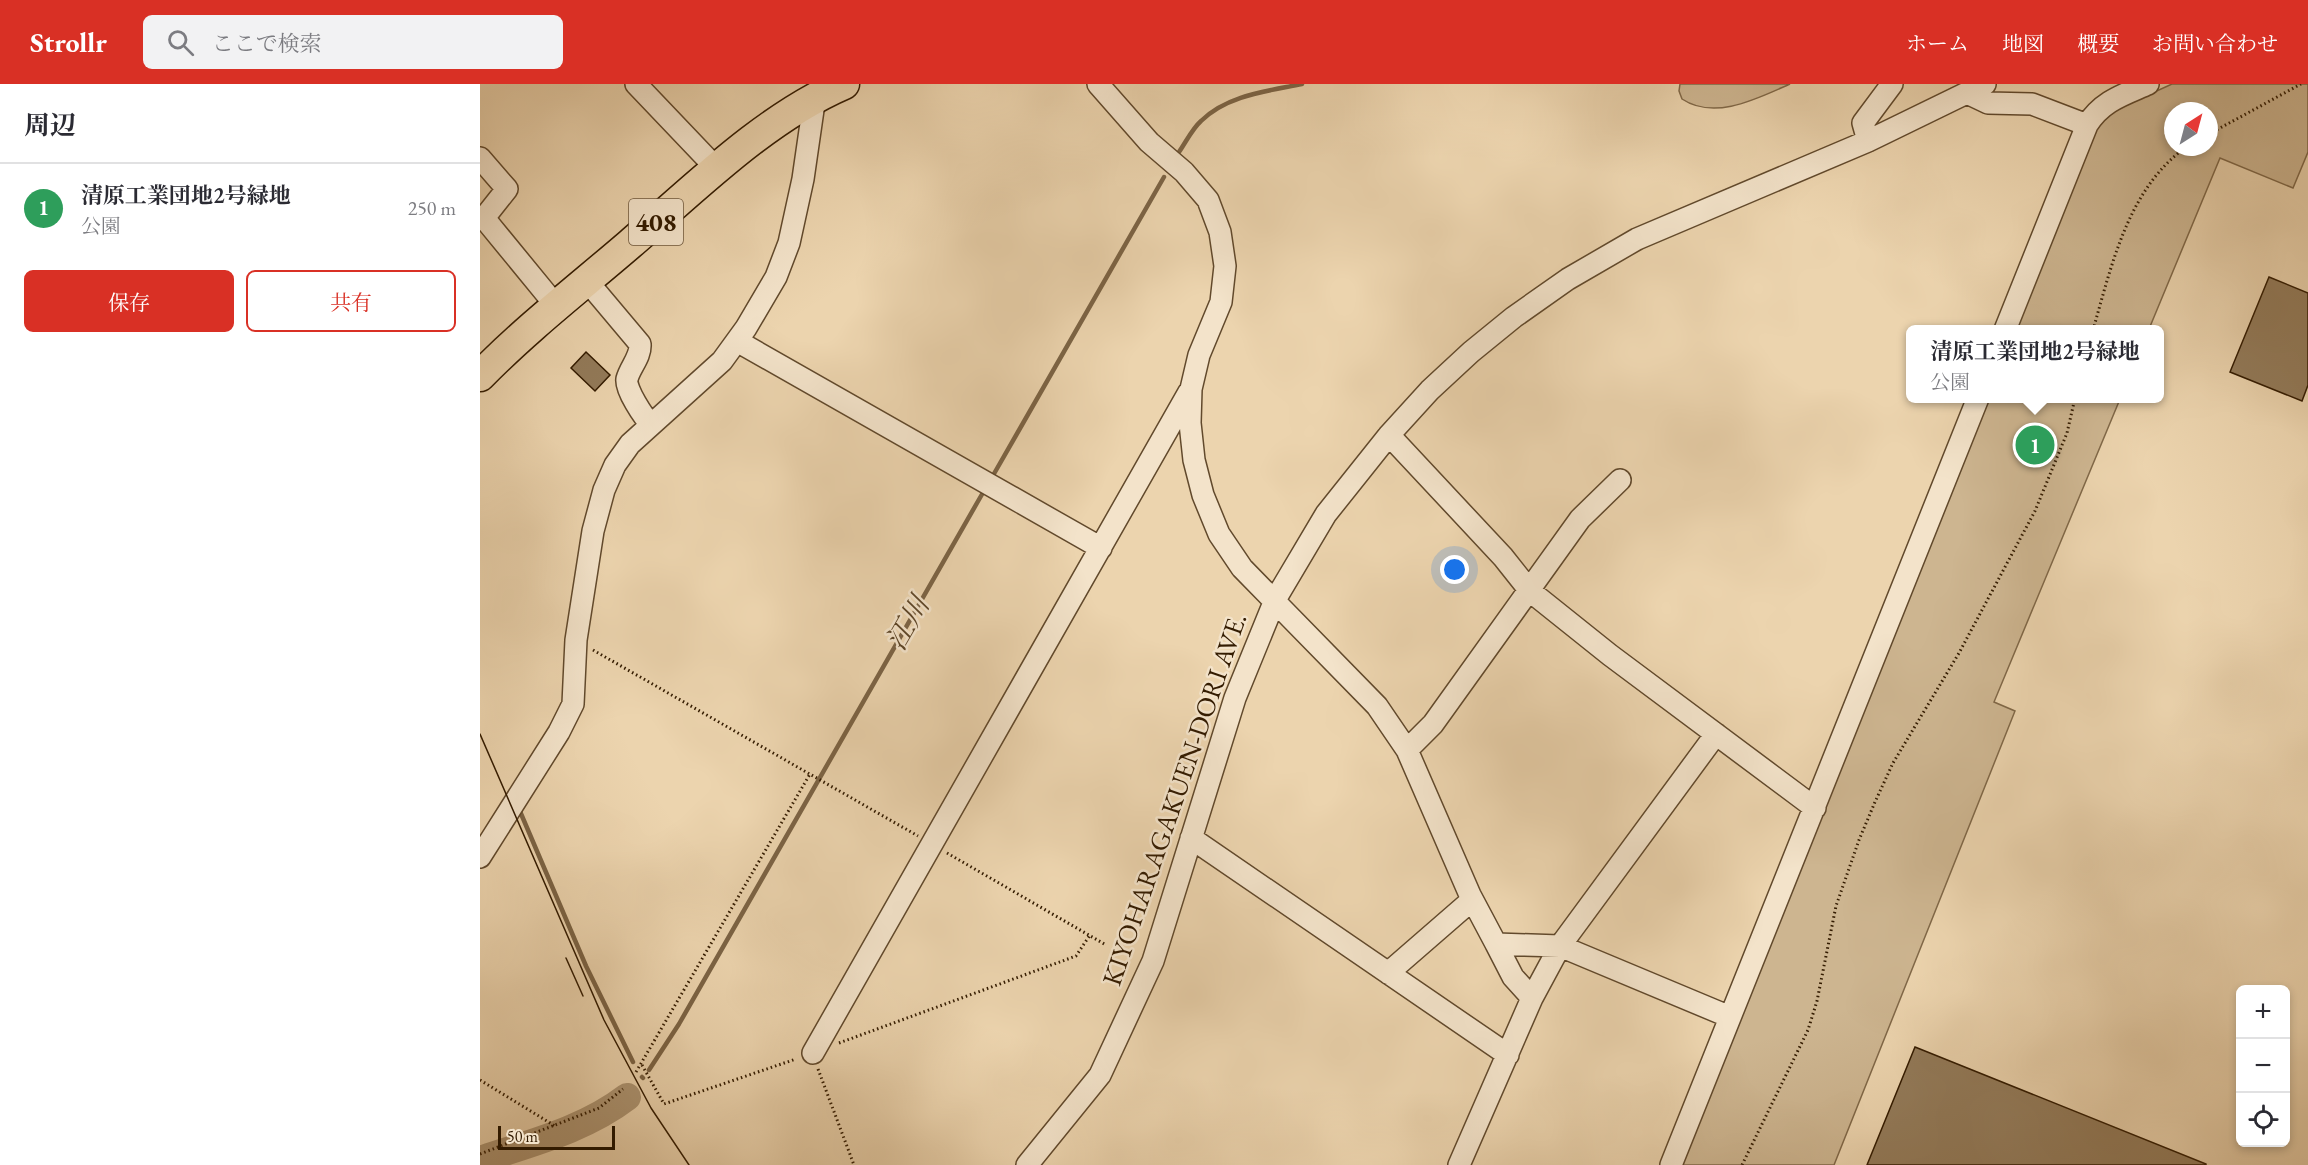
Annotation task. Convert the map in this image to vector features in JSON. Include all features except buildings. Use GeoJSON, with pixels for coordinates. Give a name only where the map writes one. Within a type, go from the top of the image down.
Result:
{"type":"FeatureCollection","features":[{"type":"Feature","properties":{"kind":"highway","name":"408"},"geometry":{"type":"LineString","coordinates":[[480,376],[717,169],[787,114],[815,96],[844,84]]}},
{"type":"Feature","properties":{"kind":"street"},"geometry":{"type":"LineString","coordinates":[[636,84],[717,169]]}},
{"type":"Feature","properties":{"kind":"street"},"geometry":{"type":"LineString","coordinates":[[1098,84],[1149,142],[1184,172],[1208,200],[1220,232],[1225,266],[1221,302],[1199,355],[1191,389],[1194,460],[1203,495],[1219,534],[1242,568],[1377,706],[1407,750],[1472,900],[1513,977],[1532,998]]}},
{"type":"Feature","properties":{"kind":"street"},"geometry":{"type":"LineString","coordinates":[[1868,141],[1863,123],[1892,84]]}},
{"type":"Feature","properties":{"kind":"street"},"geometry":{"type":"LineString","coordinates":[[2008,325],[2087,125],[2095,112],[2108,103],[2148,84]]}},
{"type":"Feature","properties":{"kind":"street"},"geometry":{"type":"LineString","coordinates":[[1976,88],[1988,103],[2032,104],[2087,125]]}},
{"type":"Feature","properties":{"kind":"street","name":"KIYOHARAGAKUEN-DORI AVE."},"geometry":{"type":"LineString","coordinates":[[1027,1165],[1100,1075],[1153,961],[1235,698],[1275,600],[1326,514],[1389,435],[1430,390],[1471,352],[1514,316],[1568,279],[1647,234],[1868,141],[1976,88]]}},
{"type":"Feature","properties":{"kind":"street"},"geometry":{"type":"LineString","coordinates":[[480,857],[559,732],[573,704],[576,640],[593,531],[604,490],[615,465],[630,444],[722,361],[737,341],[776,277],[789,243],[815,96]]}},
{"type":"Feature","properties":{"kind":"street"},"geometry":{"type":"LineString","coordinates":[[480,158],[507,189],[484,218],[557,307]]}},
{"type":"Feature","properties":{"kind":"street"},"geometry":{"type":"LineString","coordinates":[[587,281],[640,344],[641,350],[627,385],[646,420],[651,424]]}},
{"type":"Feature","properties":{"kind":"street"},"geometry":{"type":"LineString","coordinates":[[737,341],[1101,548]]}},
{"type":"Feature","properties":{"kind":"street"},"geometry":{"type":"LineString","coordinates":[[813,1053],[1191,389]]}},
{"type":"Feature","properties":{"kind":"street"},"geometry":{"type":"LineString","coordinates":[[1671,1165],[1976,403]]}},
{"type":"Feature","properties":{"kind":"street"},"geometry":{"type":"LineString","coordinates":[[1389,435],[1503,557],[1530,591],[1610,655],[1815,808]]}},
{"type":"Feature","properties":{"kind":"street"},"geometry":{"type":"LineString","coordinates":[[1407,750],[1433,724],[1580,519],[1620,480]]}},
{"type":"Feature","properties":{"kind":"street"},"geometry":{"type":"LineString","coordinates":[[1459,1165],[1532,998],[1560,946],[1716,734]]}},
{"type":"Feature","properties":{"kind":"street"},"geometry":{"type":"LineString","coordinates":[[1191,838],[1508,1055]]}},
{"type":"Feature","properties":{"kind":"street"},"geometry":{"type":"LineString","coordinates":[[1388,973],[1472,900]]}},
{"type":"Feature","properties":{"kind":"street"},"geometry":{"type":"LineString","coordinates":[[1496,944],[1560,946],[1730,1017]]}},
{"type":"Feature","properties":{"kind":"path"},"geometry":{"type":"LineString","coordinates":[[2218,129],[2301,84]]}},
{"type":"Feature","properties":{"kind":"path"},"geometry":{"type":"LineString","coordinates":[[2094,325],[2116,250],[2146,186],[2176,156]]}},
{"type":"Feature","properties":{"kind":"path"},"geometry":{"type":"LineString","coordinates":[[1742,1165],[1808,1030],[1836,906],[1875,802],[1893,763],[1959,653],[2035,511],[2067,433],[2074,403]]}},
{"type":"Feature","properties":{"kind":"path"},"geometry":{"type":"LineString","coordinates":[[576,640],[1106,945]]}},
{"type":"Feature","properties":{"kind":"path"},"geometry":{"type":"LineString","coordinates":[[636,1072],[810,774]]}},
{"type":"Feature","properties":{"kind":"path"},"geometry":{"type":"LineString","coordinates":[[642,1065],[664,1104],[813,1053],[1076,956],[1090,935]]}},
{"type":"Feature","properties":{"kind":"path"},"geometry":{"type":"LineString","coordinates":[[813,1053],[854,1165]]}},
{"type":"Feature","properties":{"kind":"path"},"geometry":{"type":"LineString","coordinates":[[480,1080],[555,1126]]}},
{"type":"Feature","properties":{"kind":"path"},"geometry":{"type":"LineString","coordinates":[[480,1154],[599,1108],[622,1089]]}},
{"type":"Feature","properties":{"kind":"shaded area"},"geometry":{"type":"Polygon","coordinates":[[[1680,84],[1790,84],[1750,101],[1722,108],[1708,108],[1682,99],[1679,91],[1680,84]]]}},
{"type":"Feature","properties":{"kind":"shaded area"},"geometry":{"type":"Polygon","coordinates":[[[2172,84],[2308,84],[2308,152],[2293,188],[2220,158],[2151,325],[2017,325],[2096,127],[2117,109],[2172,84]]]}},
{"type":"Feature","properties":{"kind":"shaded area"},"geometry":{"type":"Polygon","coordinates":[[[1985,403],[2118,403],[1994,702],[2015,711],[1834,1165],[1681,1165],[1985,403]]]}},
{"type":"Feature","properties":{"kind":"waterway","name":"江川"},"geometry":{"type":"LineString","coordinates":[[1179,152],[1198,124],[1223,105],[1248,95],[1302,84]]}},
{"type":"Feature","properties":{"kind":"waterway","name":"江川"},"geometry":{"type":"LineString","coordinates":[[991,479],[1164,177]]}},
{"type":"Feature","properties":{"kind":"waterway","name":"江川"},"geometry":{"type":"LineString","coordinates":[[649,1070],[679,1024],[985,489]]}},
{"type":"Feature","properties":{"kind":"waterway"},"geometry":{"type":"LineString","coordinates":[[519,809],[586,966],[633,1062]]}},
{"type":"Feature","properties":{"kind":"waterway","name":"江川"},"geometry":{"type":"LineString","coordinates":[[480,1160],[575,1127],[627,1097]]}},
{"type":"Feature","properties":{"kind":"tram line"},"geometry":{"type":"LineString","coordinates":[[480,734],[604,1020],[651,1108],[689,1165]]}},
{"type":"Feature","properties":{"kind":"tram line"},"geometry":{"type":"LineString","coordinates":[[566,958],[583,996]]}},
{"type":"Feature","properties":{"kind":"place","name":"清原工業団地2号緑地"},"geometry":{"type":"Point","coordinates":[2035,445]}}]}
